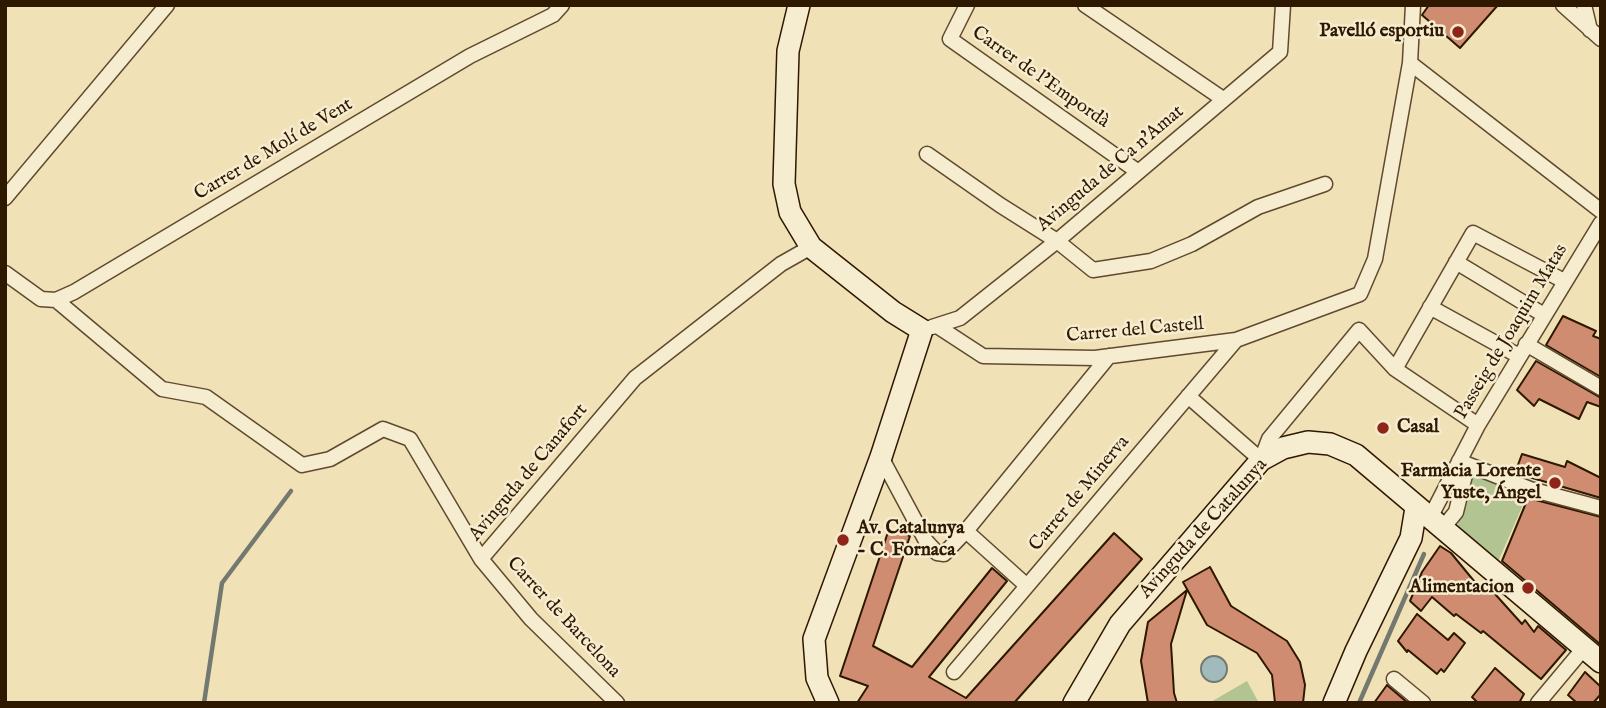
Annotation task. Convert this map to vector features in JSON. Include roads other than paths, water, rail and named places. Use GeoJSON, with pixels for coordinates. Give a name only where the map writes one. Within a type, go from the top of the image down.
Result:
{"type":"FeatureCollection","features":[{"type":"Feature","properties":{"kind":"street"},"geometry":{"type":"LineString","coordinates":[[5,198],[167,5]]}},
{"type":"Feature","properties":{"kind":"street","name":"Carrer de Molí de Vent"},"geometry":{"type":"LineString","coordinates":[[56,300],[74,292],[470,56],[553,15],[562,5]]}},
{"type":"Feature","properties":{"kind":"street"},"geometry":{"type":"LineString","coordinates":[[799,5],[788,51],[784,184],[790,212],[811,247],[893,312],[929,328],[814,639],[817,678],[828,703]]}},
{"type":"Feature","properties":{"kind":"street","name":"Carrer de l'Empordà"},"geometry":{"type":"LineString","coordinates":[[967,5],[950,39],[1137,171]]}},
{"type":"Feature","properties":{"kind":"street"},"geometry":{"type":"LineString","coordinates":[[1085,5],[1223,99]]}},
{"type":"Feature","properties":{"kind":"street","name":"Avinguda de Ca n'Amat"},"geometry":{"type":"LineString","coordinates":[[929,328],[960,318],[1057,241],[1280,52],[1283,5]]}},
{"type":"Feature","properties":{"kind":"street","name":"Carrer del Castell"},"geometry":{"type":"LineString","coordinates":[[929,328],[983,356],[1094,358],[1236,340],[1360,294],[1375,259],[1410,63],[1413,5]]}},
{"type":"Feature","properties":{"kind":"street"},"geometry":{"type":"LineString","coordinates":[[1563,5],[1595,35]]}},
{"type":"Feature","properties":{"kind":"street"},"geometry":{"type":"LineString","coordinates":[[1584,5],[1595,35]]}},
{"type":"Feature","properties":{"kind":"street"},"geometry":{"type":"LineString","coordinates":[[1410,63],[1601,211]]}},
{"type":"Feature","properties":{"kind":"street"},"geometry":{"type":"LineString","coordinates":[[927,154],[1057,241],[1093,270],[1151,261],[1192,244],[1258,207],[1325,184]]}},
{"type":"Feature","properties":{"kind":"street","name":"Passeig de Joaquim Matas"},"geometry":{"type":"LineString","coordinates":[[1459,461],[1522,350],[1600,227]]}},
{"type":"Feature","properties":{"kind":"street"},"geometry":{"type":"LineString","coordinates":[[1395,369],[1473,233],[1564,281]]}},
{"type":"Feature","properties":{"kind":"street","name":"Avinguda de Canafort"},"geometry":{"type":"LineString","coordinates":[[56,300],[162,389],[206,397],[302,465],[330,459],[383,429],[410,439],[481,559],[635,378],[781,264],[811,247]]}},
{"type":"Feature","properties":{"kind":"street"},"geometry":{"type":"LineString","coordinates":[[1456,262],[1544,315]]}},
{"type":"Feature","properties":{"kind":"street"},"geometry":{"type":"LineString","coordinates":[[5,273],[41,299],[56,300]]}},
{"type":"Feature","properties":{"kind":"street"},"geometry":{"type":"LineString","coordinates":[[1430,307],[1601,388]]}},
{"type":"Feature","properties":{"kind":"street"},"geometry":{"type":"LineString","coordinates":[[1188,396],[1261,460],[1269,439],[1359,330],[1395,369],[1478,425]]}},
{"type":"Feature","properties":{"kind":"street","name":"Carrer de Minerva"},"geometry":{"type":"LineString","coordinates":[[954,672],[1236,340]]}},
{"type":"Feature","properties":{"kind":"street"},"geometry":{"type":"LineString","coordinates":[[881,457],[926,541],[937,553],[944,554],[966,531],[1109,356]]}},
{"type":"Feature","properties":{"kind":"street","name":"Avinguda de Catalunya"},"geometry":{"type":"LineString","coordinates":[[1074,703],[1120,624],[1261,460],[1283,448],[1308,442],[1330,444],[1356,456],[1596,658]]}},
{"type":"Feature","properties":{"kind":"street"},"geometry":{"type":"LineString","coordinates":[[1459,461],[1530,489],[1601,508]]}},
{"type":"Feature","properties":{"kind":"street"},"geometry":{"type":"LineString","coordinates":[[1334,703],[1411,538],[1429,518],[1456,512],[1466,471],[1459,461]]}},
{"type":"Feature","properties":{"kind":"street"},"geometry":{"type":"LineString","coordinates":[[966,531],[1027,586]]}},
{"type":"Feature","properties":{"kind":"street","name":"Carrer de Barcelona"},"geometry":{"type":"LineString","coordinates":[[481,559],[531,619],[617,703]]}},
{"type":"Feature","properties":{"kind":"street"},"geometry":{"type":"LineString","coordinates":[[1538,703],[1596,658]]}},
{"type":"Feature","properties":{"kind":"street"},"geometry":{"type":"LineString","coordinates":[[1394,679],[1423,703]]}},
{"type":"Feature","properties":{"kind":"water"},"geometry":{"type":"Polygon","coordinates":[[[1214,656],[1223,660],[1227,669],[1223,678],[1214,682],[1205,678],[1201,669],[1205,660],[1214,656]]]}},
{"type":"Feature","properties":{"kind":"waterway"},"geometry":{"type":"LineString","coordinates":[[204,703],[222,583],[291,491]]}},
{"type":"Feature","properties":{"kind":"waterway"},"geometry":{"type":"LineString","coordinates":[[1359,703],[1424,554]]}},
{"type":"Feature","properties":{"kind":"place","name":"Pavelló esportiu"},"geometry":{"type":"Point","coordinates":[1458,32]}},
{"type":"Feature","properties":{"kind":"place","name":"Casal"},"geometry":{"type":"Point","coordinates":[1383,428]}},
{"type":"Feature","properties":{"kind":"place","name":"Farmàcia Lorente Yuste, Ángel"},"geometry":{"type":"Point","coordinates":[1555,483]}},
{"type":"Feature","properties":{"kind":"place","name":"Av. Catalunya - C. Fornaca"},"geometry":{"type":"Point","coordinates":[843,540]}},
{"type":"Feature","properties":{"kind":"place","name":"Alimentacion"},"geometry":{"type":"Point","coordinates":[1528,588]}}]}
